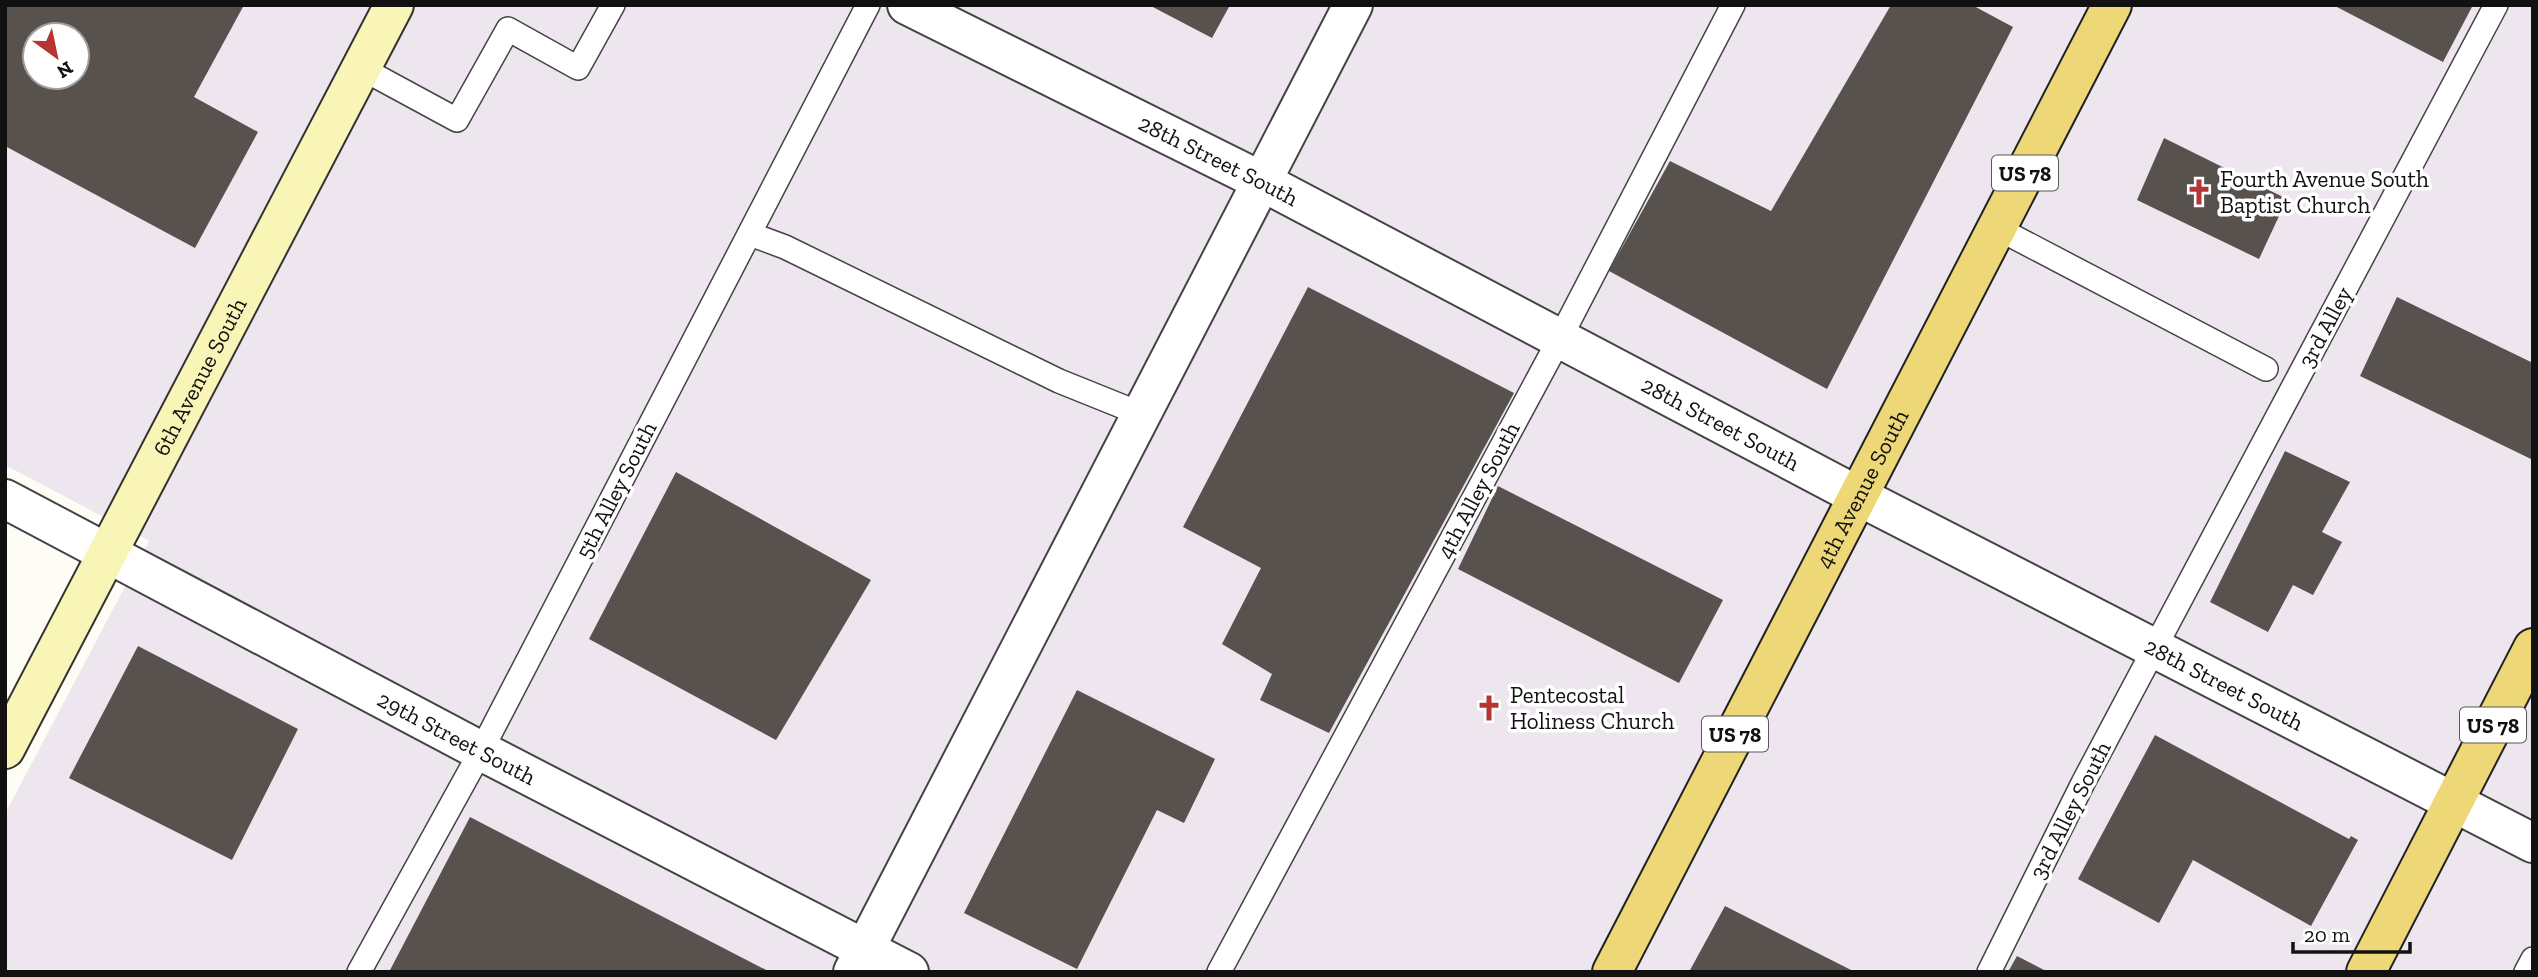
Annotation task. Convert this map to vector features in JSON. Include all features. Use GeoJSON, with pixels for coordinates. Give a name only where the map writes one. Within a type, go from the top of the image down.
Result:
{"type":"FeatureCollection","features":[{"type":"Feature","properties":{"kind":"main road","name":"6th Avenue South"},"geometry":{"type":"LineString","coordinates":[[5,749],[394,5]]}},
{"type":"Feature","properties":{"kind":"main road","name":"4th Avenue South"},"geometry":{"type":"LineString","coordinates":[[1612,972],[2112,5]]}},
{"type":"Feature","properties":{"kind":"main road","name":"US 78"},"geometry":{"type":"LineString","coordinates":[[2366,972],[2533,648]]}},
{"type":"Feature","properties":{"kind":"street","name":"28th Street South"},"geometry":{"type":"LineString","coordinates":[[907,5],[1261,181],[1857,496],[2533,843]]}},
{"type":"Feature","properties":{"kind":"street"},"geometry":{"type":"LineString","coordinates":[[858,961],[1353,5]]}},
{"type":"Feature","properties":{"kind":"street","name":"29th Street South"},"geometry":{"type":"LineString","coordinates":[[5,499],[481,751],[858,961],[909,972]]}},
{"type":"Feature","properties":{"kind":"lane"},"geometry":{"type":"LineString","coordinates":[[361,68],[457,120],[508,29],[578,68],[614,5]]}},
{"type":"Feature","properties":{"kind":"lane","name":"5th Alley South"},"geometry":{"type":"LineString","coordinates":[[359,972],[481,751],[868,5]]}},
{"type":"Feature","properties":{"kind":"lane","name":"4th Alley South"},"geometry":{"type":"LineString","coordinates":[[1219,972],[1559,340],[1733,5]]}},
{"type":"Feature","properties":{"kind":"lane","name":"3rd Alley"},"geometry":{"type":"LineString","coordinates":[[2154,649],[2496,5]]}},
{"type":"Feature","properties":{"kind":"lane"},"geometry":{"type":"LineString","coordinates":[[1997,228],[2266,369]]}},
{"type":"Feature","properties":{"kind":"lane"},"geometry":{"type":"LineString","coordinates":[[750,234],[785,247],[1059,381],[1141,414]]}},
{"type":"Feature","properties":{"kind":"lane","name":"3rd Alley South"},"geometry":{"type":"LineString","coordinates":[[1989,972],[2154,649]]}},
{"type":"Feature","properties":{"kind":"lane"},"geometry":{"type":"LineString","coordinates":[[2526,972],[2533,959]]}},
{"type":"Feature","properties":{"kind":"shaded area"},"geometry":{"type":"Polygon","coordinates":[[[5,5],[2533,5],[2533,972],[5,972],[5,814],[149,541],[5,465],[5,5]]]}},
{"type":"Feature","properties":{"kind":"building"},"geometry":{"type":"Polygon","coordinates":[[[5,5],[244,5],[194,97],[258,132],[195,248],[5,146],[5,5]]]}},
{"type":"Feature","properties":{"kind":"building"},"geometry":{"type":"Polygon","coordinates":[[[1149,5],[1230,5],[1212,38],[1149,5]]]}},
{"type":"Feature","properties":{"kind":"building"},"geometry":{"type":"Polygon","coordinates":[[[1891,5],[1972,5],[2013,27],[1827,389],[1609,271],[1670,161],[1771,211],[1891,5]]]}},
{"type":"Feature","properties":{"kind":"building"},"geometry":{"type":"Polygon","coordinates":[[[2333,5],[2473,5],[2443,62],[2333,5]]]}},
{"type":"Feature","properties":{"kind":"building"},"geometry":{"type":"Polygon","coordinates":[[[2164,138],[2287,199],[2259,259],[2137,200],[2164,138]]]}},
{"type":"Feature","properties":{"kind":"building"},"geometry":{"type":"Polygon","coordinates":[[[1308,287],[1514,393],[1329,733],[1260,700],[1272,674],[1222,644],[1261,568],[1183,527],[1308,287]]]}},
{"type":"Feature","properties":{"kind":"building"},"geometry":{"type":"Polygon","coordinates":[[[2397,297],[2533,363],[2533,460],[2360,376],[2397,297]]]}},
{"type":"Feature","properties":{"kind":"building"},"geometry":{"type":"Polygon","coordinates":[[[2285,451],[2350,482],[2322,532],[2342,542],[2313,595],[2293,585],[2268,632],[2210,602],[2285,451]]]}},
{"type":"Feature","properties":{"kind":"building"},"geometry":{"type":"Polygon","coordinates":[[[676,472],[871,580],[776,740],[589,639],[676,472]]]}},
{"type":"Feature","properties":{"kind":"building"},"geometry":{"type":"Polygon","coordinates":[[[1498,486],[1723,600],[1679,683],[1458,569],[1498,486]]]}},
{"type":"Feature","properties":{"kind":"building"},"geometry":{"type":"Polygon","coordinates":[[[138,646],[298,729],[232,860],[69,778],[138,646]]]}},
{"type":"Feature","properties":{"kind":"building"},"geometry":{"type":"Polygon","coordinates":[[[1077,690],[1215,759],[1184,823],[1157,810],[1077,969],[964,913],[1077,690]]]}},
{"type":"Feature","properties":{"kind":"building"},"geometry":{"type":"Polygon","coordinates":[[[2155,735],[2349,839],[2351,836],[2358,840],[2311,926],[2193,860],[2159,923],[2078,879],[2155,735]]]}},
{"type":"Feature","properties":{"kind":"building"},"geometry":{"type":"Polygon","coordinates":[[[470,817],[770,972],[389,972],[470,817]]]}},
{"type":"Feature","properties":{"kind":"building"},"geometry":{"type":"Polygon","coordinates":[[[1725,906],[1855,972],[1689,972],[1725,906]]]}},
{"type":"Feature","properties":{"kind":"building"},"geometry":{"type":"Polygon","coordinates":[[[2017,956],[2048,972],[2008,972],[2017,956]]]}},
{"type":"Feature","properties":{"kind":"place","name":"Fourth Avenue South Baptist Church"},"geometry":{"type":"Point","coordinates":[2199,192]}},
{"type":"Feature","properties":{"kind":"place","name":"Pentecostal Holiness Church"},"geometry":{"type":"Point","coordinates":[1489,708]}}]}
